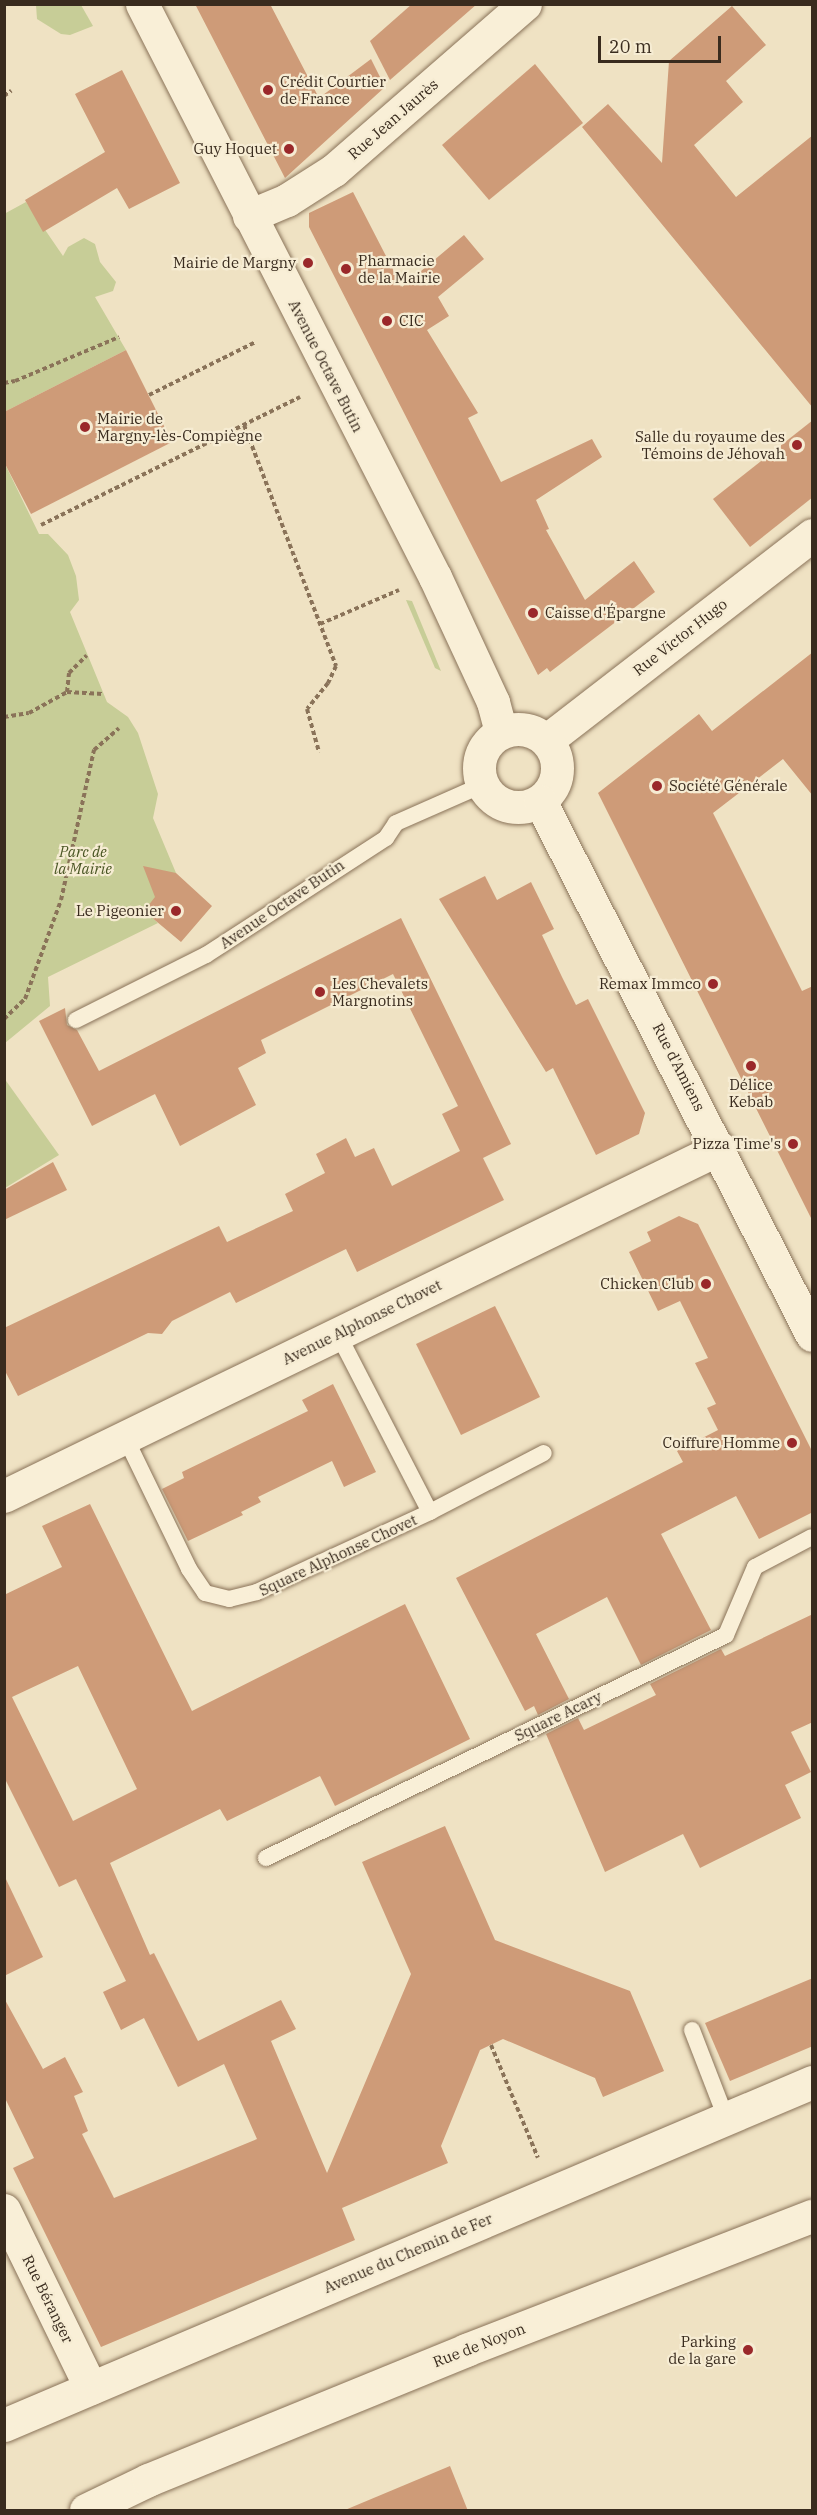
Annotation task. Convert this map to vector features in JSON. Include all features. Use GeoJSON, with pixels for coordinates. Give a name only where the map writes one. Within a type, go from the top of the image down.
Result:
{"type":"FeatureCollection","features":[{"type":"Feature","properties":{"kind":"street","name":"Avenue Octave Butin"},"geometry":{"type":"LineString","coordinates":[[142,4],[435,577],[493,702],[501,732]]}},
{"type":"Feature","properties":{"kind":"street","name":"Rue Jean Jaurès"},"geometry":{"type":"LineString","coordinates":[[249,216],[287,200],[334,170],[525,4]]}},
{"type":"Feature","properties":{"kind":"street","name":"Rue Victor Hugo"},"geometry":{"type":"LineString","coordinates":[[547,740],[813,535]]}},
{"type":"Feature","properties":{"kind":"street"},"geometry":{"type":"LineString","coordinates":[[517,728],[547,740],[558,765],[550,792],[540,801],[525,807],[507,807],[492,798],[482,785],[478,770],[481,754],[489,741],[501,732],[517,728]]}},
{"type":"Feature","properties":{"kind":"street","name":"Rue d'Amiens"},"geometry":{"type":"LineString","coordinates":[[540,801],[720,1148],[813,1335]]}},
{"type":"Feature","properties":{"kind":"street","name":"Avenue Alphonse Chovet"},"geometry":{"type":"LineString","coordinates":[[4,1496],[720,1148]]}},
{"type":"Feature","properties":{"kind":"street","name":"Avenue du Chemin de Fer"},"geometry":{"type":"LineString","coordinates":[[4,2425],[813,2082]]}},
{"type":"Feature","properties":{"kind":"street","name":"Rue Béranger"},"geometry":{"type":"LineString","coordinates":[[4,2210],[91,2388]]}},
{"type":"Feature","properties":{"kind":"street","name":"Rue de Noyon"},"geometry":{"type":"LineString","coordinates":[[86,2511],[148,2480],[465,2350],[813,2216]]}},
{"type":"Feature","properties":{"kind":"lane","name":"Avenue Octave Butin"},"geometry":{"type":"LineString","coordinates":[[76,1020],[206,955],[386,838],[396,823],[482,785]]}},
{"type":"Feature","properties":{"kind":"lane","name":"Square Alphonse Chovet"},"geometry":{"type":"LineString","coordinates":[[338,1334],[430,1512]]}},
{"type":"Feature","properties":{"kind":"lane","name":"Square Alphonse Chovet"},"geometry":{"type":"LineString","coordinates":[[125,1437],[189,1569],[206,1593],[221,1597],[257,1592],[430,1512],[544,1453]]}},
{"type":"Feature","properties":{"kind":"lane","name":"Square Acary"},"geometry":{"type":"LineString","coordinates":[[266,1857],[726,1635],[755,1567],[813,1537]]}},
{"type":"Feature","properties":{"kind":"lane"},"geometry":{"type":"LineString","coordinates":[[692,2030],[726,2118]]}},
{"type":"Feature","properties":{"kind":"path"},"geometry":{"type":"LineString","coordinates":[[4,96],[11,91]]}},
{"type":"Feature","properties":{"kind":"path"},"geometry":{"type":"LineString","coordinates":[[4,383],[119,337]]}},
{"type":"Feature","properties":{"kind":"path"},"geometry":{"type":"LineString","coordinates":[[149,395],[256,342]]}},
{"type":"Feature","properties":{"kind":"path"},"geometry":{"type":"LineString","coordinates":[[41,525],[333,381]]}},
{"type":"Feature","properties":{"kind":"path"},"geometry":{"type":"LineString","coordinates":[[244,425],[336,666],[328,683],[307,709],[319,752]]}},
{"type":"Feature","properties":{"kind":"path"},"geometry":{"type":"LineString","coordinates":[[320,624],[390,594]]}},
{"type":"Feature","properties":{"kind":"path"},"geometry":{"type":"LineString","coordinates":[[67,692],[69,673],[87,655]]}},
{"type":"Feature","properties":{"kind":"path"},"geometry":{"type":"LineString","coordinates":[[4,717],[29,713],[67,692],[103,694]]}},
{"type":"Feature","properties":{"kind":"path"},"geometry":{"type":"LineString","coordinates":[[4,1019],[25,999],[61,900],[94,750],[119,728]]}},
{"type":"Feature","properties":{"kind":"path"},"geometry":{"type":"LineString","coordinates":[[491,2045],[552,2192]]}},
{"type":"Feature","properties":{"kind":"green space"},"geometry":{"type":"Polygon","coordinates":[[[36,5],[81,5],[93,26],[70,35],[61,34],[37,19],[36,5]]]}},
{"type":"Feature","properties":{"kind":"green space"},"geometry":{"type":"Polygon","coordinates":[[[26,202],[63,256],[68,247],[84,238],[95,244],[100,262],[116,282],[113,291],[95,297],[126,350],[4,412],[4,214],[26,202]]]}},
{"type":"Feature","properties":{"kind":"green space","name":"Parc de la Mairie"},"geometry":{"type":"Polygon","coordinates":[[[4,462],[39,534],[48,534],[68,555],[76,576],[79,600],[70,612],[107,702],[128,717],[138,733],[158,794],[153,818],[176,873],[145,911],[158,923],[48,977],[50,1006],[5,1043],[4,462]]]}},
{"type":"Feature","properties":{"kind":"green space"},"geometry":{"type":"Polygon","coordinates":[[[406,600],[412,601],[441,671],[435,668],[406,600]]]}},
{"type":"Feature","properties":{"kind":"green space"},"geometry":{"type":"Polygon","coordinates":[[[4,1078],[59,1155],[5,1188],[4,1188],[4,1078]]]}},
{"type":"Feature","properties":{"kind":"building"},"geometry":{"type":"Polygon","coordinates":[[[195,4],[270,4],[319,98],[371,59],[385,87],[285,178],[195,4]]]}},
{"type":"Feature","properties":{"kind":"building"},"geometry":{"type":"Polygon","coordinates":[[[412,4],[477,4],[390,80],[370,41],[412,4]]]}},
{"type":"Feature","properties":{"kind":"building"},"geometry":{"type":"Polygon","coordinates":[[[732,6],[766,45],[726,81],[743,102],[694,145],[736,197],[813,135],[813,408],[582,127],[608,104],[662,163],[669,61],[732,6]]]}},
{"type":"Feature","properties":{"kind":"building"},"geometry":{"type":"Polygon","coordinates":[[[535,64],[583,123],[489,200],[442,145],[535,64]]]}},
{"type":"Feature","properties":{"kind":"building"},"geometry":{"type":"Polygon","coordinates":[[[122,70],[180,183],[129,209],[117,188],[43,232],[25,200],[105,152],[75,94],[122,70]]]}},
{"type":"Feature","properties":{"kind":"building"},"geometry":{"type":"Polygon","coordinates":[[[353,192],[402,287],[464,235],[484,259],[438,297],[449,316],[427,330],[478,413],[468,418],[501,482],[592,439],[602,457],[536,500],[549,529],[546,530],[585,600],[634,561],[655,592],[550,672],[547,668],[538,675],[309,227],[309,213],[353,192]]]}},
{"type":"Feature","properties":{"kind":"building","name":"Mairie de Margny-lès-Compiègne"},"geometry":{"type":"Polygon","coordinates":[[[126,350],[172,442],[31,514],[4,462],[4,412],[126,350]]]}},
{"type":"Feature","properties":{"kind":"building"},"geometry":{"type":"Polygon","coordinates":[[[813,420],[813,497],[750,547],[713,499],[813,420]]]}},
{"type":"Feature","properties":{"kind":"building"},"geometry":{"type":"Polygon","coordinates":[[[813,652],[813,796],[783,759],[713,813],[802,991],[813,986],[813,1222],[598,793],[699,714],[712,731],[813,652]]]}},
{"type":"Feature","properties":{"kind":"building"},"geometry":{"type":"Polygon","coordinates":[[[143,866],[176,873],[212,906],[181,942],[144,911],[155,897],[143,866]]]}},
{"type":"Feature","properties":{"kind":"building"},"geometry":{"type":"Polygon","coordinates":[[[485,876],[497,900],[531,882],[554,929],[542,935],[562,977],[576,1005],[588,999],[645,1113],[639,1134],[596,1155],[553,1068],[546,1072],[439,899],[485,876]]]}},
{"type":"Feature","properties":{"kind":"building"},"geometry":{"type":"Polygon","coordinates":[[[401,918],[511,1144],[483,1158],[504,1200],[357,1272],[346,1249],[236,1303],[230,1292],[172,1321],[162,1334],[148,1333],[18,1396],[4,1369],[4,1328],[219,1226],[227,1242],[293,1211],[285,1194],[325,1173],[316,1154],[346,1138],[355,1157],[374,1148],[392,1186],[460,1151],[442,1114],[458,1106],[393,974],[261,1040],[266,1053],[238,1068],[256,1105],[180,1146],[155,1094],[92,1126],[39,1021],[65,1008],[67,1025],[77,1030],[99,1071],[401,918]]]}},
{"type":"Feature","properties":{"kind":"building"},"geometry":{"type":"Polygon","coordinates":[[[53,1162],[67,1190],[4,1220],[4,1190],[53,1162]]]}},
{"type":"Feature","properties":{"kind":"building"},"geometry":{"type":"Polygon","coordinates":[[[679,1216],[698,1224],[813,1453],[813,1512],[759,1539],[736,1496],[661,1534],[711,1630],[641,1665],[607,1597],[536,1634],[569,1699],[538,1715],[534,1706],[525,1711],[456,1578],[683,1462],[677,1451],[718,1430],[707,1408],[716,1404],[695,1363],[708,1358],[680,1301],[658,1311],[629,1252],[651,1241],[647,1232],[679,1216]]]}},
{"type":"Feature","properties":{"kind":"building"},"geometry":{"type":"Polygon","coordinates":[[[495,1306],[540,1397],[461,1435],[416,1344],[495,1306]]]}},
{"type":"Feature","properties":{"kind":"building"},"geometry":{"type":"Polygon","coordinates":[[[333,1384],[376,1472],[344,1487],[332,1461],[258,1497],[261,1502],[241,1512],[243,1515],[188,1541],[162,1489],[184,1478],[182,1472],[308,1411],[302,1400],[333,1384]]]}},
{"type":"Feature","properties":{"kind":"building"},"geometry":{"type":"Polygon","coordinates":[[[90,1504],[192,1711],[405,1604],[470,1739],[335,1806],[320,1776],[227,1821],[220,1809],[110,1863],[150,1955],[154,1953],[198,2041],[281,2000],[296,2029],[271,2041],[327,2173],[411,1974],[362,1862],[445,1826],[495,1940],[630,1991],[664,2071],[603,2097],[595,2078],[503,2039],[480,2050],[441,2146],[448,2163],[342,2208],[355,2240],[101,2347],[13,2168],[34,2158],[4,2096],[4,1998],[43,2069],[65,2057],[83,2092],[74,2096],[88,2131],[82,2134],[114,2198],[257,2139],[224,2064],[178,2087],[144,2018],[121,2030],[103,1992],[126,1981],[76,1879],[59,1887],[4,1777],[4,1595],[62,1567],[42,1526],[90,1504]],[[78,1666],[12,1697],[73,1821],[137,1789],[78,1666]]]}},
{"type":"Feature","properties":{"kind":"building"},"geometry":{"type":"Polygon","coordinates":[[[813,1614],[813,1722],[791,1732],[811,1772],[785,1785],[801,1818],[700,1868],[683,1834],[605,1872],[546,1734],[578,1718],[584,1730],[656,1695],[650,1684],[721,1649],[725,1656],[813,1614]]]}},
{"type":"Feature","properties":{"kind":"building"},"geometry":{"type":"Polygon","coordinates":[[[4,1875],[43,1957],[4,1976],[4,1875]]]}},
{"type":"Feature","properties":{"kind":"building"},"geometry":{"type":"Polygon","coordinates":[[[813,1978],[813,2046],[730,2081],[705,2023],[813,1978]]]}},
{"type":"Feature","properties":{"kind":"building"},"geometry":{"type":"Polygon","coordinates":[[[450,2466],[468,2511],[345,2511],[345,2510],[450,2466]]]}},
{"type":"Feature","properties":{"kind":"place","name":"Crédit Courtier de France"},"geometry":{"type":"Point","coordinates":[268,90]}},
{"type":"Feature","properties":{"kind":"place","name":"Guy Hoquet"},"geometry":{"type":"Point","coordinates":[289,149]}},
{"type":"Feature","properties":{"kind":"place","name":"Mairie de Margny"},"geometry":{"type":"Point","coordinates":[308,263]}},
{"type":"Feature","properties":{"kind":"place","name":"Pharmacie de la Mairie"},"geometry":{"type":"Point","coordinates":[346,269]}},
{"type":"Feature","properties":{"kind":"place","name":"CIC"},"geometry":{"type":"Point","coordinates":[387,321]}},
{"type":"Feature","properties":{"kind":"place","name":"Mairie de Margny-lès-Compiègne"},"geometry":{"type":"Point","coordinates":[85,427]}},
{"type":"Feature","properties":{"kind":"place","name":"Salle du royaume des Témoins de Jéhovah"},"geometry":{"type":"Point","coordinates":[797,445]}},
{"type":"Feature","properties":{"kind":"place","name":"Caisse d'Épargne"},"geometry":{"type":"Point","coordinates":[533,613]}},
{"type":"Feature","properties":{"kind":"place","name":"Société Générale"},"geometry":{"type":"Point","coordinates":[657,786]}},
{"type":"Feature","properties":{"kind":"place","name":"Le Pigeonier"},"geometry":{"type":"Point","coordinates":[176,911]}},
{"type":"Feature","properties":{"kind":"place","name":"Remax Immco"},"geometry":{"type":"Point","coordinates":[713,984]}},
{"type":"Feature","properties":{"kind":"place","name":"Les Chevalets Margnotins"},"geometry":{"type":"Point","coordinates":[320,992]}},
{"type":"Feature","properties":{"kind":"place","name":"Délice Kebab"},"geometry":{"type":"Point","coordinates":[751,1066]}},
{"type":"Feature","properties":{"kind":"place","name":"Pizza Time's"},"geometry":{"type":"Point","coordinates":[793,1144]}},
{"type":"Feature","properties":{"kind":"place","name":"Chicken Club"},"geometry":{"type":"Point","coordinates":[706,1284]}},
{"type":"Feature","properties":{"kind":"place","name":"Coiffure Homme"},"geometry":{"type":"Point","coordinates":[792,1443]}},
{"type":"Feature","properties":{"kind":"place","name":"Parking de la gare"},"geometry":{"type":"Point","coordinates":[748,2350]}}]}
